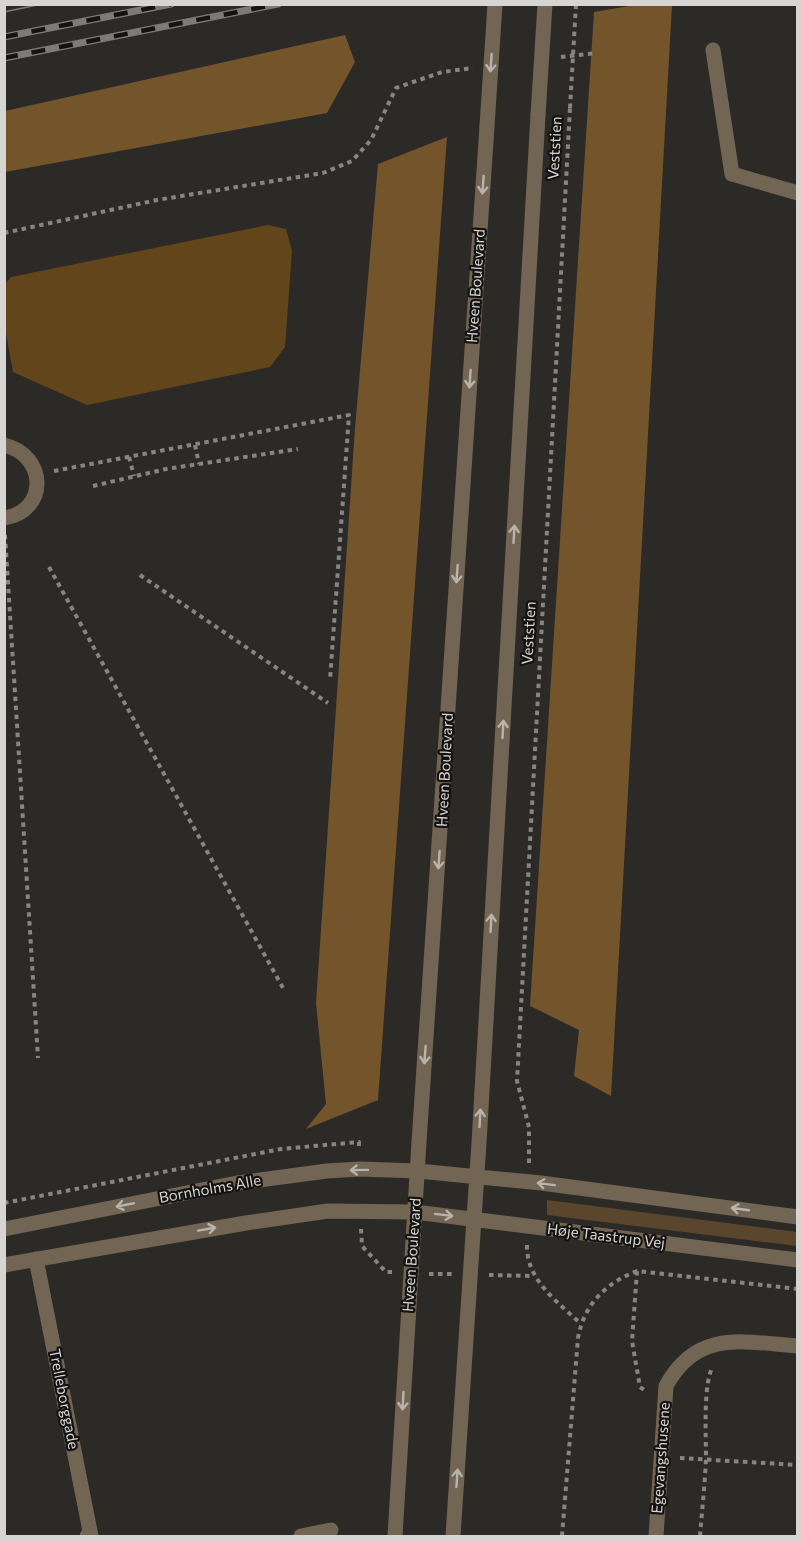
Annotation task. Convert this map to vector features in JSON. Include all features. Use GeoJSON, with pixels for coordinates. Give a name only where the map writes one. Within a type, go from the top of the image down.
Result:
{"type":"FeatureCollection","features":[{"type":"Feature","properties":{"kind":"street","name":"Hveen Boulevard"},"geometry":{"type":"LineString","coordinates":[[395,1536],[495,4]]}},
{"type":"Feature","properties":{"kind":"street"},"geometry":{"type":"LineString","coordinates":[[453,1536],[477,1176],[545,4]]}},
{"type":"Feature","properties":{"kind":"street"},"geometry":{"type":"LineString","coordinates":[[713,50],[732,174],[798,193]]}},
{"type":"Feature","properties":{"kind":"street"},"geometry":{"type":"LineString","coordinates":[[4,446],[16,448],[25,454],[33,463],[37,474],[37,490],[32,501],[20,513],[4,518]]}},
{"type":"Feature","properties":{"kind":"street","name":"Bornholms Alle"},"geometry":{"type":"LineString","coordinates":[[4,1229],[237,1183],[327,1171],[360,1169],[418,1171]]}},
{"type":"Feature","properties":{"kind":"street"},"geometry":{"type":"LineString","coordinates":[[418,1171],[570,1187],[798,1217]]}},
{"type":"Feature","properties":{"kind":"street"},"geometry":{"type":"LineString","coordinates":[[4,1265],[328,1211],[415,1212]]}},
{"type":"Feature","properties":{"kind":"street","name":"Høje Taastrup Vej"},"geometry":{"type":"LineString","coordinates":[[415,1212],[798,1260]]}},
{"type":"Feature","properties":{"kind":"street","name":"Trelleborggade"},"geometry":{"type":"LineString","coordinates":[[36,1259],[90,1536]]}},
{"type":"Feature","properties":{"kind":"street","name":"Egevangshusene"},"geometry":{"type":"LineString","coordinates":[[656,1536],[664,1403],[666,1386],[674,1371],[704,1347],[728,1342],[798,1346]]}},
{"type":"Feature","properties":{"kind":"street"},"geometry":{"type":"LineString","coordinates":[[301,1536],[331,1530]]}},
{"type":"Feature","properties":{"kind":"path","name":"Veststien"},"geometry":{"type":"LineString","coordinates":[[530,1158],[529,1127],[517,1081],[576,4]]}},
{"type":"Feature","properties":{"kind":"path"},"geometry":{"type":"LineString","coordinates":[[561,57],[596,53]]}},
{"type":"Feature","properties":{"kind":"path"},"geometry":{"type":"LineString","coordinates":[[4,234],[157,200],[323,173],[352,161],[371,140],[396,88],[442,72],[478,68]]}},
{"type":"Feature","properties":{"kind":"path"},"geometry":{"type":"LineString","coordinates":[[37,474],[349,415],[330,680]]}},
{"type":"Feature","properties":{"kind":"path"},"geometry":{"type":"LineString","coordinates":[[195,445],[199,464]]}},
{"type":"Feature","properties":{"kind":"path"},"geometry":{"type":"LineString","coordinates":[[93,486],[166,469],[298,450]]}},
{"type":"Feature","properties":{"kind":"path"},"geometry":{"type":"LineString","coordinates":[[129,457],[134,477]]}},
{"type":"Feature","properties":{"kind":"path"},"geometry":{"type":"LineString","coordinates":[[4,530],[38,1058]]}},
{"type":"Feature","properties":{"kind":"path"},"geometry":{"type":"LineString","coordinates":[[49,567],[283,988]]}},
{"type":"Feature","properties":{"kind":"path"},"geometry":{"type":"LineString","coordinates":[[140,575],[328,703]]}},
{"type":"Feature","properties":{"kind":"path"},"geometry":{"type":"LineString","coordinates":[[4,1203],[281,1149],[359,1142]]}},
{"type":"Feature","properties":{"kind":"path"},"geometry":{"type":"LineString","coordinates":[[362,1246],[386,1272],[411,1273]]}},
{"type":"Feature","properties":{"kind":"path"},"geometry":{"type":"LineString","coordinates":[[637,1271],[632,1341],[640,1387],[664,1403]]}},
{"type":"Feature","properties":{"kind":"path"},"geometry":{"type":"LineString","coordinates":[[562,1536],[581,1324],[604,1289],[613,1281],[637,1271],[798,1289]]}},
{"type":"Feature","properties":{"kind":"path"},"geometry":{"type":"LineString","coordinates":[[534,1276],[581,1324]]}},
{"type":"Feature","properties":{"kind":"path"},"geometry":{"type":"LineString","coordinates":[[700,1536],[706,1459],[708,1385],[710,1369],[718,1361]]}},
{"type":"Feature","properties":{"kind":"path"},"geometry":{"type":"LineString","coordinates":[[661,1457],[798,1465]]}},
{"type":"Feature","properties":{"kind":"shaded area"},"geometry":{"type":"Polygon","coordinates":[[[641,4],[672,5],[611,1096],[574,1076],[579,1030],[530,1006],[594,12],[641,4]]]}},
{"type":"Feature","properties":{"kind":"shaded area"},"geometry":{"type":"Polygon","coordinates":[[[345,35],[355,62],[327,113],[5,172],[5,111],[345,35]]]}},
{"type":"Feature","properties":{"kind":"shaded area"},"geometry":{"type":"Polygon","coordinates":[[[447,137],[378,1100],[306,1129],[326,1104],[316,1003],[355,428],[378,164],[447,137]]]}},
{"type":"Feature","properties":{"kind":"shaded area"},"geometry":{"type":"Polygon","coordinates":[[[268,225],[286,229],[292,251],[285,347],[270,367],[87,405],[13,372],[5,328],[5,284],[11,277],[268,225]]]}},
{"type":"Feature","properties":{"kind":"shaded area"},"geometry":{"type":"Polygon","coordinates":[[[547,1200],[797,1232],[797,1246],[547,1215],[547,1200]]]}},
{"type":"Feature","properties":{"kind":"tram line"},"geometry":{"type":"LineString","coordinates":[[4,12],[42,4]]}},
{"type":"Feature","properties":{"kind":"railway"},"geometry":{"type":"LineString","coordinates":[[4,37],[171,4]]}},
{"type":"Feature","properties":{"kind":"railway"},"geometry":{"type":"LineString","coordinates":[[4,58],[278,4]]}}]}
